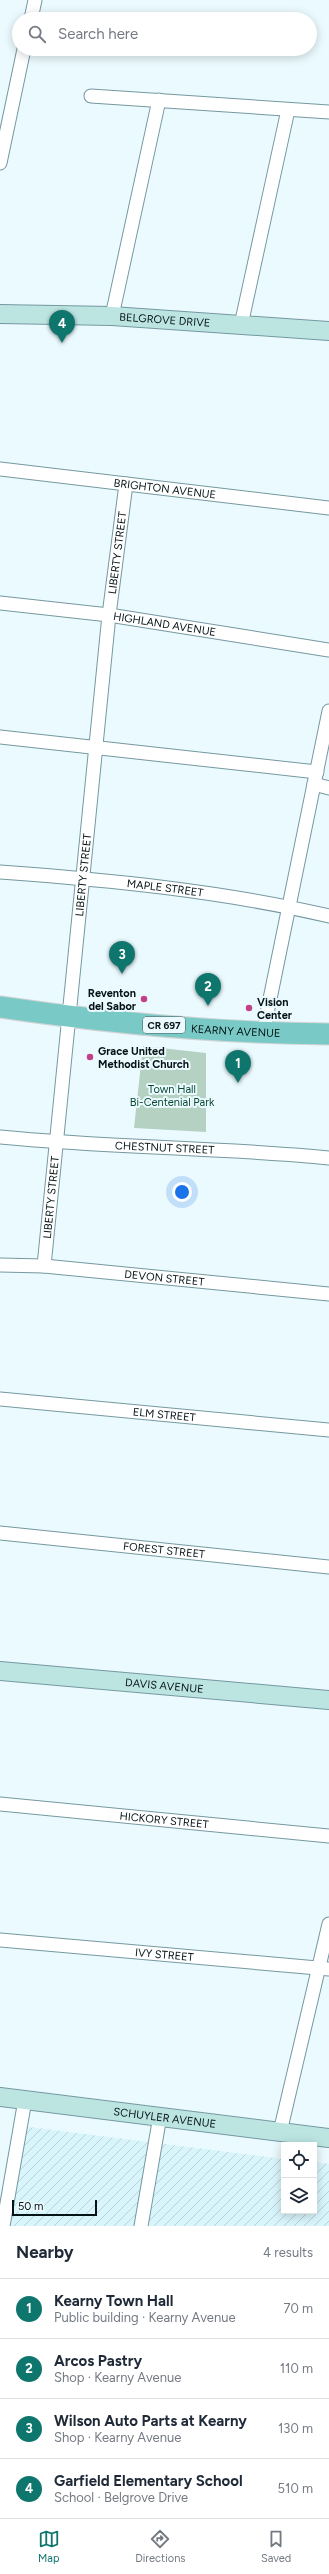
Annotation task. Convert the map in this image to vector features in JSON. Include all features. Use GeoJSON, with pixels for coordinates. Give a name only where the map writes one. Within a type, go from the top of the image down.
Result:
{"type":"FeatureCollection","features":[{"type":"Feature","properties":{"kind":"main road","name":"KEARNY AVENUE"},"geometry":{"type":"LineString","coordinates":[[0,1007],[68,1017],[263,1033],[329,1034]]}},
{"type":"Feature","properties":{"kind":"street"},"geometry":{"type":"LineString","coordinates":[[31,12],[34,0]]}},
{"type":"Feature","properties":{"kind":"street"},"geometry":{"type":"LineString","coordinates":[[0,163],[23,56]]}},
{"type":"Feature","properties":{"kind":"street"},"geometry":{"type":"LineString","coordinates":[[91,96],[329,112]]}},
{"type":"Feature","properties":{"kind":"street"},"geometry":{"type":"LineString","coordinates":[[112,316],[159,100]]}},
{"type":"Feature","properties":{"kind":"street"},"geometry":{"type":"LineString","coordinates":[[241,325],[288,110]]}},
{"type":"Feature","properties":{"kind":"street","name":"BELGROVE DRIVE"},"geometry":{"type":"LineString","coordinates":[[0,314],[112,316],[329,331]]}},
{"type":"Feature","properties":{"kind":"street","name":"BRIGHTON AVENUE"},"geometry":{"type":"LineString","coordinates":[[0,469],[329,508]]}},
{"type":"Feature","properties":{"kind":"street","name":"LIBERTY STREET"},"geometry":{"type":"LineString","coordinates":[[44,1266],[109,615],[126,484]]}},
{"type":"Feature","properties":{"kind":"street","name":"HIGHLAND AVENUE"},"geometry":{"type":"LineString","coordinates":[[0,602],[109,615],[329,650]]}},
{"type":"Feature","properties":{"kind":"street"},"geometry":{"type":"LineString","coordinates":[[263,1033],[329,711]]}},
{"type":"Feature","properties":{"kind":"street"},"geometry":{"type":"LineString","coordinates":[[0,737],[317,772]]}},
{"type":"Feature","properties":{"kind":"street"},"geometry":{"type":"LineString","coordinates":[[314,784],[329,788]]}},
{"type":"Feature","properties":{"kind":"street","name":"MAPLE STREET"},"geometry":{"type":"LineString","coordinates":[[0,872],[82,878],[289,906],[329,916]]}},
{"type":"Feature","properties":{"kind":"street","name":"CHESTNUT STREET"},"geometry":{"type":"LineString","coordinates":[[0,1137],[57,1143],[263,1151],[329,1158]]}},
{"type":"Feature","properties":{"kind":"street","name":"DEVON STREET"},"geometry":{"type":"LineString","coordinates":[[0,1265],[44,1266],[329,1294]]}},
{"type":"Feature","properties":{"kind":"street","name":"ELM STREET"},"geometry":{"type":"LineString","coordinates":[[0,1399],[329,1430]]}},
{"type":"Feature","properties":{"kind":"street","name":"FOREST STREET"},"geometry":{"type":"LineString","coordinates":[[0,1533],[329,1568]]}},
{"type":"Feature","properties":{"kind":"street","name":"DAVIS AVENUE"},"geometry":{"type":"LineString","coordinates":[[0,1671],[329,1700]]}},
{"type":"Feature","properties":{"kind":"street","name":"HICKORY STREET"},"geometry":{"type":"LineString","coordinates":[[0,1804],[329,1836]]}},
{"type":"Feature","properties":{"kind":"street"},"geometry":{"type":"LineString","coordinates":[[280,2132],[324,1969],[329,1924]]}},
{"type":"Feature","properties":{"kind":"street","name":"IVY STREET"},"geometry":{"type":"LineString","coordinates":[[0,1940],[324,1969]]}},
{"type":"Feature","properties":{"kind":"street","name":"SCHUYLER AVENUE"},"geometry":{"type":"LineString","coordinates":[[0,2097],[329,2138]]}},
{"type":"Feature","properties":{"kind":"street"},"geometry":{"type":"LineString","coordinates":[[3,2226],[25,2100]]}},
{"type":"Feature","properties":{"kind":"street"},"geometry":{"type":"LineString","coordinates":[[141,2226],[160,2116]]}},
{"type":"Feature","properties":{"kind":"shaded area"},"geometry":{"type":"Polygon","coordinates":[[[21,2126],[281,2159],[281,2214],[317,2214],[317,2162],[329,2164],[329,2226],[2,2226],[21,2126]]]}},
{"type":"Feature","properties":{"kind":"green space","name":"Town Hall Bi-Centenial Park"},"geometry":{"type":"Polygon","coordinates":[[[143,1046],[206,1053],[206,1132],[134,1128],[143,1046]]]}},
{"type":"Feature","properties":{"kind":"place","name":"Garfield Elementary School"},"geometry":{"type":"Point","coordinates":[62,343]}},
{"type":"Feature","properties":{"kind":"place","name":"Wilson Auto Parts at Kearny"},"geometry":{"type":"Point","coordinates":[122,974]}},
{"type":"Feature","properties":{"kind":"place","name":"Reventon del Sabor"},"geometry":{"type":"Point","coordinates":[144,999]}},
{"type":"Feature","properties":{"kind":"place","name":"Arcos Pastry"},"geometry":{"type":"Point","coordinates":[208,1006]}},
{"type":"Feature","properties":{"kind":"place","name":"Vision Center"},"geometry":{"type":"Point","coordinates":[249,1008]}},
{"type":"Feature","properties":{"kind":"place","name":"Grace United Methodist Church"},"geometry":{"type":"Point","coordinates":[90,1057]}},
{"type":"Feature","properties":{"kind":"place","name":"Kearny Town Hall"},"geometry":{"type":"Point","coordinates":[238,1083]}}]}
